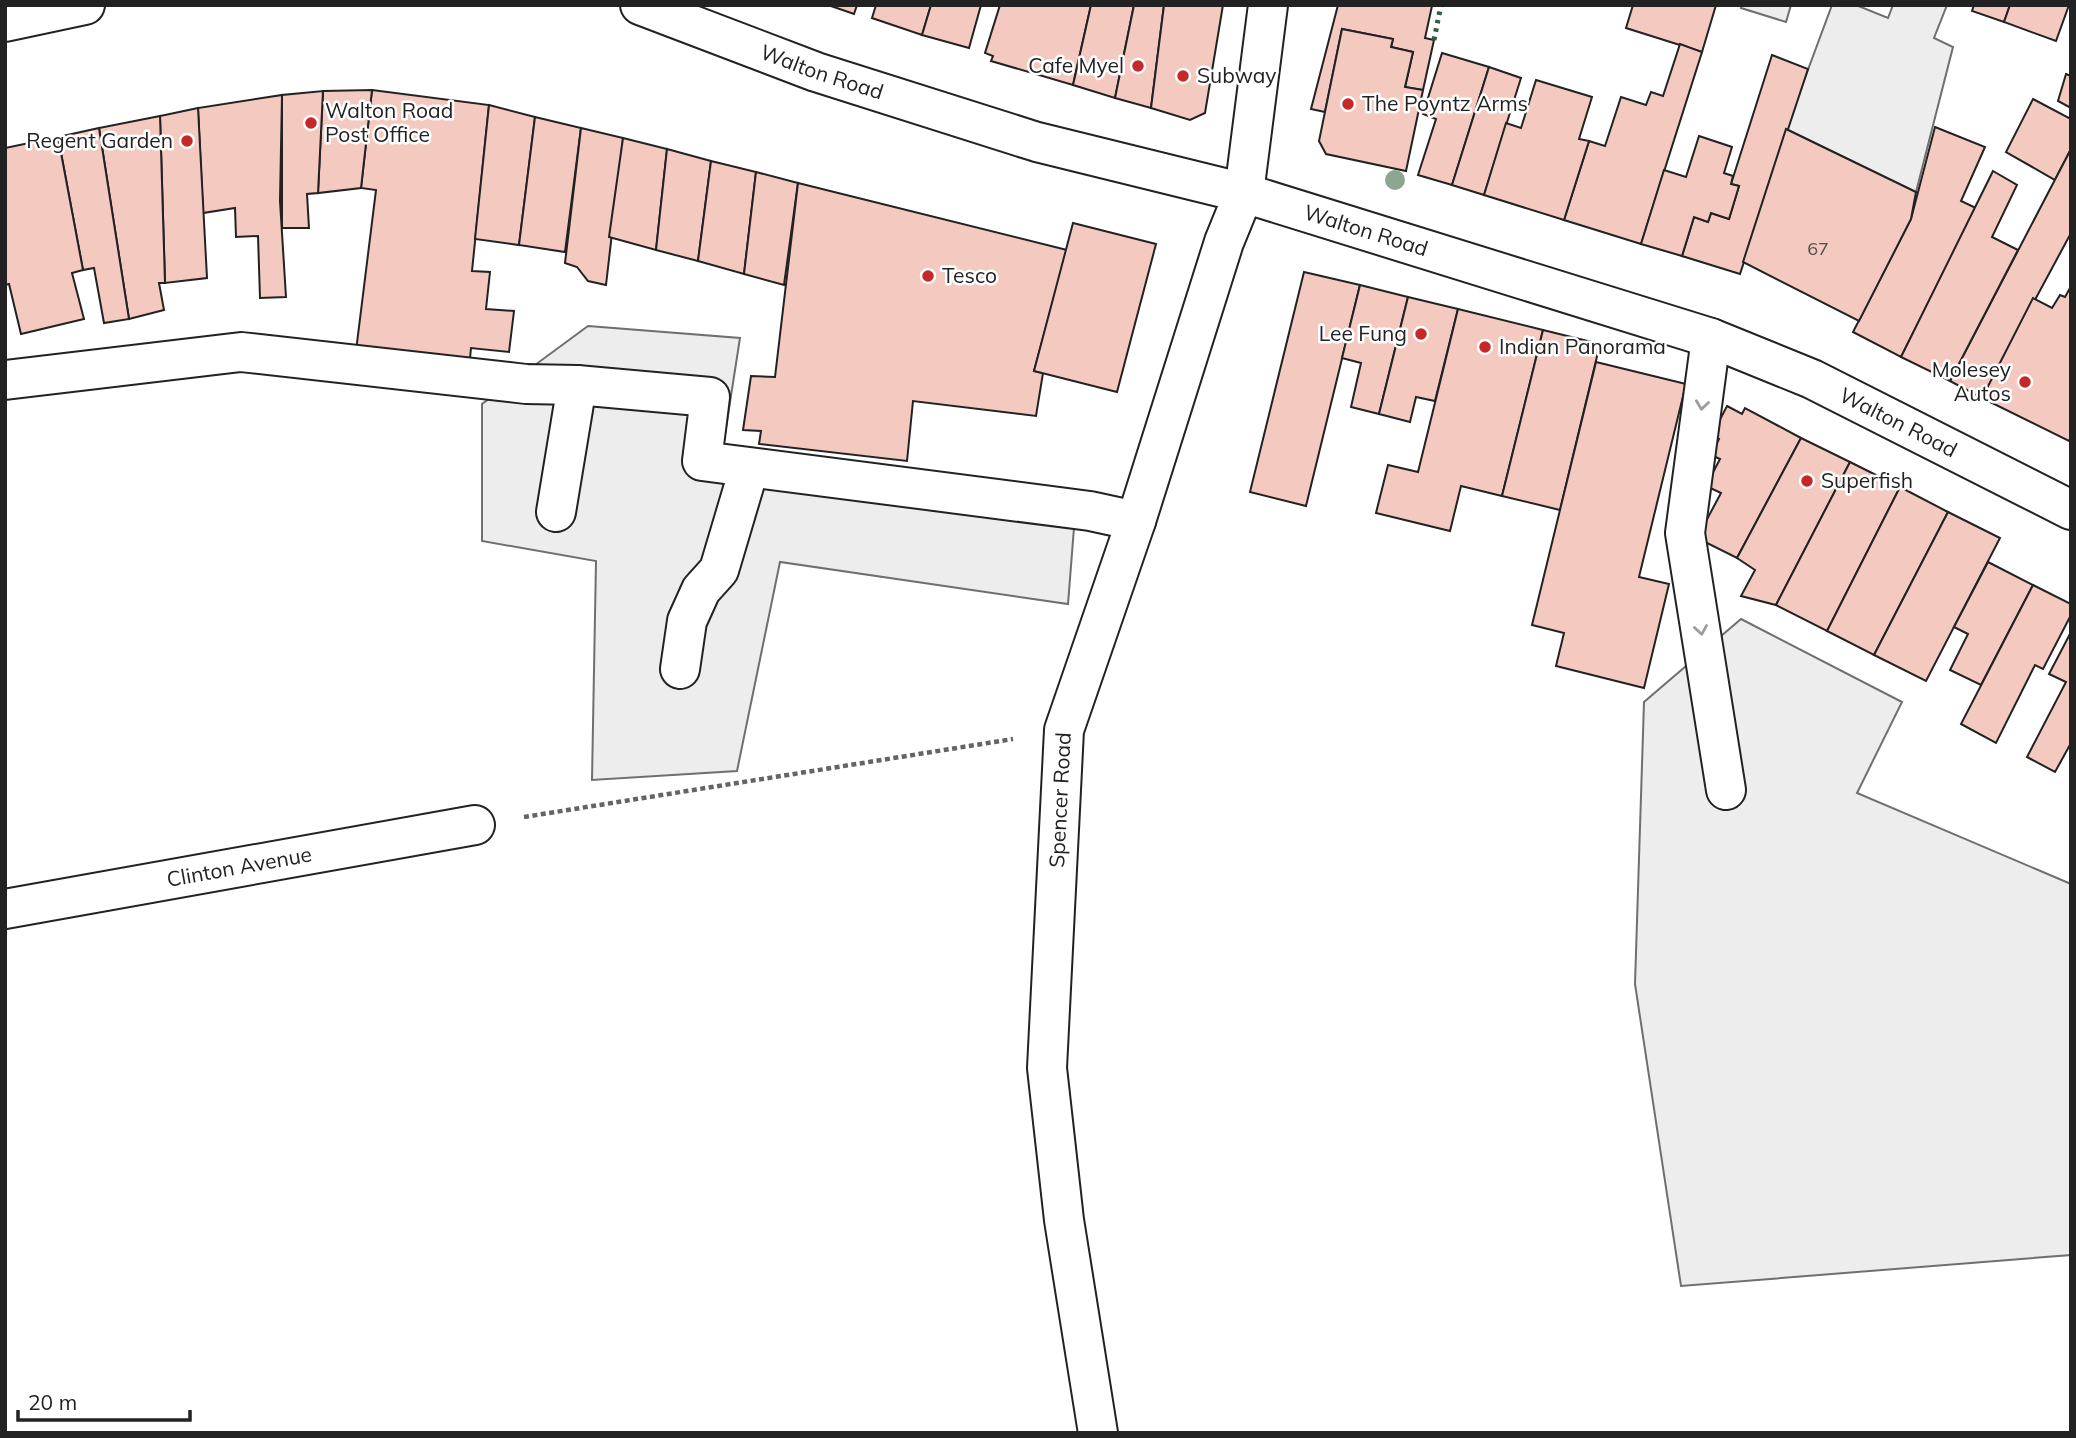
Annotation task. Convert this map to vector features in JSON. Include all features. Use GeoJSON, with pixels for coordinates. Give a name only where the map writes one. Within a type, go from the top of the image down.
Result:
{"type":"FeatureCollection","features":[{"type":"Feature","properties":{"kind":"street","name":"Walton Road"},"geometry":{"type":"LineString","coordinates":[[640,5],[816,72],[1037,142],[1244,192],[1711,338],[1812,379],[2071,510]]}},
{"type":"Feature","properties":{"kind":"street","name":"Spencer Road"},"geometry":{"type":"LineString","coordinates":[[1098,1433],[1064,1220],[1047,1068],[1064,730],[1136,521],[1224,242],[1244,192],[1268,5]]}},
{"type":"Feature","properties":{"kind":"street"},"geometry":{"type":"LineString","coordinates":[[5,22],[75,6]]}},
{"type":"Feature","properties":{"kind":"street"},"geometry":{"type":"LineString","coordinates":[[1711,338],[1685,533],[1726,790]]}},
{"type":"Feature","properties":{"kind":"street"},"geometry":{"type":"LineString","coordinates":[[5,380],[241,352],[526,384],[577,385],[710,397],[702,461],[1090,511],[1136,521]]}},
{"type":"Feature","properties":{"kind":"street"},"geometry":{"type":"LineString","coordinates":[[556,512],[577,385]]}},
{"type":"Feature","properties":{"kind":"street"},"geometry":{"type":"LineString","coordinates":[[680,669],[687,621],[701,590],[719,570],[749,469]]}},
{"type":"Feature","properties":{"kind":"street","name":"Clinton Avenue"},"geometry":{"type":"LineString","coordinates":[[5,909],[475,825]]}},
{"type":"Feature","properties":{"kind":"path"},"geometry":{"type":"LineString","coordinates":[[475,825],[1064,730]]}},
{"type":"Feature","properties":{"kind":"shaded area"},"geometry":{"type":"Polygon","coordinates":[[[1742,5],[1791,5],[1786,22],[1741,8],[1742,5]]]}},
{"type":"Feature","properties":{"kind":"shaded area"},"geometry":{"type":"Polygon","coordinates":[[[1832,5],[1856,5],[1888,18],[1893,5],[1947,5],[1934,38],[1953,47],[1916,192],[1786,129],[1832,5]]]}},
{"type":"Feature","properties":{"kind":"shaded area"},"geometry":{"type":"Polygon","coordinates":[[[588,326],[740,338],[721,460],[1075,515],[1068,604],[780,562],[737,771],[592,780],[596,561],[482,541],[482,404],[588,326]]]}},
{"type":"Feature","properties":{"kind":"shaded area"},"geometry":{"type":"Polygon","coordinates":[[[1741,619],[1902,702],[1857,793],[2071,884],[2071,1255],[1681,1286],[1635,984],[1644,702],[1741,619]]]}},
{"type":"Feature","properties":{"kind":"building"},"geometry":{"type":"Polygon","coordinates":[[[828,5],[857,5],[854,14],[828,5]]]}},
{"type":"Feature","properties":{"kind":"building"},"geometry":{"type":"Polygon","coordinates":[[[876,5],[931,5],[922,35],[872,18],[876,5]]]}},
{"type":"Feature","properties":{"kind":"building"},"geometry":{"type":"Polygon","coordinates":[[[931,5],[981,5],[969,48],[922,35],[931,5]]]}},
{"type":"Feature","properties":{"kind":"building"},"geometry":{"type":"Polygon","coordinates":[[[1000,5],[1091,5],[1073,85],[991,61],[993,56],[985,53],[1000,5]]]}},
{"type":"Feature","properties":{"kind":"building"},"geometry":{"type":"Polygon","coordinates":[[[1091,5],[1134,5],[1115,98],[1073,85],[1091,5]]]}},
{"type":"Feature","properties":{"kind":"building"},"geometry":{"type":"Polygon","coordinates":[[[1134,5],[1164,5],[1151,108],[1115,98],[1134,5]]]}},
{"type":"Feature","properties":{"kind":"building"},"geometry":{"type":"Polygon","coordinates":[[[1164,5],[1223,5],[1205,113],[1190,120],[1151,108],[1164,5]]]}},
{"type":"Feature","properties":{"kind":"building"},"geometry":{"type":"Polygon","coordinates":[[[1338,5],[1432,6],[1425,38],[1434,40],[1423,90],[1405,87],[1413,52],[1391,47],[1393,39],[1342,29],[1325,112],[1311,109],[1338,5]]]}},
{"type":"Feature","properties":{"kind":"building"},"geometry":{"type":"Polygon","coordinates":[[[1633,5],[1716,5],[1702,52],[1626,28],[1633,5]]]}},
{"type":"Feature","properties":{"kind":"building"},"geometry":{"type":"Polygon","coordinates":[[[1974,5],[2010,5],[2004,22],[1972,11],[1974,5]]]}},
{"type":"Feature","properties":{"kind":"building"},"geometry":{"type":"Polygon","coordinates":[[[2010,5],[2069,5],[2056,41],[2004,22],[2010,5]]]}},
{"type":"Feature","properties":{"kind":"building"},"geometry":{"type":"Polygon","coordinates":[[[1342,29],[1393,39],[1391,47],[1413,52],[1405,87],[1423,90],[1406,171],[1326,154],[1319,141],[1342,29]]]}},
{"type":"Feature","properties":{"kind":"building"},"geometry":{"type":"Polygon","coordinates":[[[1680,44],[1702,52],[1641,244],[1564,220],[1589,141],[1605,146],[1621,97],[1646,105],[1651,92],[1663,96],[1680,44]]]}},
{"type":"Feature","properties":{"kind":"building"},"geometry":{"type":"Polygon","coordinates":[[[1442,53],[1489,67],[1452,185],[1418,175],[1436,119],[1423,114],[1442,53]]]}},
{"type":"Feature","properties":{"kind":"building"},"geometry":{"type":"Polygon","coordinates":[[[1772,55],[1808,69],[1740,274],[1682,256],[1694,217],[1708,222],[1711,213],[1729,219],[1739,186],[1731,184],[1772,55]]]}},
{"type":"Feature","properties":{"kind":"building"},"geometry":{"type":"Polygon","coordinates":[[[1489,67],[1521,78],[1484,195],[1452,185],[1489,67]]]}},
{"type":"Feature","properties":{"kind":"building"},"geometry":{"type":"Polygon","coordinates":[[[2066,74],[2071,76],[2071,108],[2058,101],[2066,74]]]}},
{"type":"Feature","properties":{"kind":"building"},"geometry":{"type":"Polygon","coordinates":[[[1536,80],[1592,97],[1579,139],[1589,141],[1564,220],[1484,195],[1506,123],[1521,128],[1536,80]]]}},
{"type":"Feature","properties":{"kind":"building"},"geometry":{"type":"Polygon","coordinates":[[[372,90],[489,105],[472,271],[490,272],[486,309],[514,311],[509,352],[471,348],[469,369],[355,359],[376,190],[361,188],[372,90]]]}},
{"type":"Feature","properties":{"kind":"building"},"geometry":{"type":"Polygon","coordinates":[[[372,90],[361,188],[318,193],[323,91],[372,90]]]}},
{"type":"Feature","properties":{"kind":"building"},"geometry":{"type":"Polygon","coordinates":[[[323,91],[318,193],[307,194],[309,228],[282,228],[282,95],[323,91]]]}},
{"type":"Feature","properties":{"kind":"building"},"geometry":{"type":"Polygon","coordinates":[[[282,95],[280,201],[286,297],[260,298],[258,236],[236,237],[235,208],[203,213],[198,108],[282,95]]]}},
{"type":"Feature","properties":{"kind":"building"},"geometry":{"type":"Polygon","coordinates":[[[2033,99],[2071,119],[2071,149],[2055,180],[2006,152],[2033,99]]]}},
{"type":"Feature","properties":{"kind":"building"},"geometry":{"type":"Polygon","coordinates":[[[489,105],[535,117],[519,245],[475,239],[489,105]]]}},
{"type":"Feature","properties":{"kind":"building"},"geometry":{"type":"Polygon","coordinates":[[[198,108],[207,278],[165,283],[160,116],[198,108]]]}},
{"type":"Feature","properties":{"kind":"building"},"geometry":{"type":"Polygon","coordinates":[[[160,116],[165,283],[159,283],[164,310],[129,319],[99,128],[160,116]]]}},
{"type":"Feature","properties":{"kind":"building"},"geometry":{"type":"Polygon","coordinates":[[[535,117],[581,128],[565,252],[519,245],[535,117]]]}},
{"type":"Feature","properties":{"kind":"building"},"geometry":{"type":"Polygon","coordinates":[[[1935,127],[1985,147],[1961,201],[1976,208],[1901,357],[1853,332],[1911,219],[1935,127]]]}},
{"type":"Feature","properties":{"kind":"building"},"geometry":{"type":"Polygon","coordinates":[[[99,128],[129,319],[104,323],[94,268],[83,270],[58,137],[99,128]]]}},
{"type":"Feature","properties":{"kind":"building"},"geometry":{"type":"Polygon","coordinates":[[[581,128],[623,138],[606,285],[588,281],[577,267],[565,263],[581,128]]]}},
{"type":"Feature","properties":{"kind":"building"},"geometry":{"type":"Polygon","coordinates":[[[1786,129],[1916,192],[1911,219],[1859,321],[1743,262],[1786,129]]]}},
{"type":"Feature","properties":{"kind":"building"},"geometry":{"type":"Polygon","coordinates":[[[1699,136],[1732,147],[1724,173],[1733,176],[1731,184],[1739,186],[1729,219],[1711,213],[1708,222],[1694,217],[1682,256],[1641,244],[1664,170],[1686,177],[1699,136]]]}},
{"type":"Feature","properties":{"kind":"building"},"geometry":{"type":"Polygon","coordinates":[[[58,137],[83,270],[72,273],[84,319],[21,334],[9,284],[5,285],[5,148],[58,137]]]}},
{"type":"Feature","properties":{"kind":"building"},"geometry":{"type":"Polygon","coordinates":[[[623,138],[667,149],[656,250],[609,237],[623,138]]]}},
{"type":"Feature","properties":{"kind":"building"},"geometry":{"type":"Polygon","coordinates":[[[667,149],[711,161],[698,261],[656,250],[667,149]]]}},
{"type":"Feature","properties":{"kind":"building"},"geometry":{"type":"Polygon","coordinates":[[[2071,149],[2071,233],[1982,398],[1950,381],[2071,149]]]}},
{"type":"Feature","properties":{"kind":"building"},"geometry":{"type":"Polygon","coordinates":[[[711,161],[756,172],[744,274],[698,261],[711,161]]]}},
{"type":"Feature","properties":{"kind":"building"},"geometry":{"type":"Polygon","coordinates":[[[1993,171],[2017,185],[1992,237],[2018,250],[1950,381],[1901,357],[1993,171]]]}},
{"type":"Feature","properties":{"kind":"building"},"geometry":{"type":"Polygon","coordinates":[[[756,172],[798,183],[784,285],[744,274],[756,172]]]}},
{"type":"Feature","properties":{"kind":"building"},"geometry":{"type":"Polygon","coordinates":[[[798,183],[1067,250],[1034,371],[1043,373],[1036,416],[913,401],[907,461],[759,444],[761,431],[743,430],[751,376],[775,377],[798,183]]]}},
{"type":"Feature","properties":{"kind":"building"},"geometry":{"type":"Polygon","coordinates":[[[1073,223],[1156,244],[1117,392],[1034,371],[1073,223]]]}},
{"type":"Feature","properties":{"kind":"building"},"geometry":{"type":"Polygon","coordinates":[[[1304,272],[1360,285],[1306,506],[1250,492],[1304,272]]]}},
{"type":"Feature","properties":{"kind":"building"},"geometry":{"type":"Polygon","coordinates":[[[1360,285],[1408,297],[1379,414],[1351,407],[1361,363],[1342,358],[1360,285]]]}},
{"type":"Feature","properties":{"kind":"building"},"geometry":{"type":"Polygon","coordinates":[[[2070,288],[2069,441],[1982,398],[2033,298],[2052,308],[2060,295],[2065,297],[2070,288]]]}},
{"type":"Feature","properties":{"kind":"building"},"geometry":{"type":"Polygon","coordinates":[[[1408,297],[1458,309],[1435,401],[1416,397],[1410,422],[1379,414],[1408,297]]]}},
{"type":"Feature","properties":{"kind":"building"},"geometry":{"type":"Polygon","coordinates":[[[1458,309],[1543,330],[1502,496],[1461,486],[1450,531],[1376,513],[1388,465],[1418,472],[1458,309]]]}},
{"type":"Feature","properties":{"kind":"building"},"geometry":{"type":"Polygon","coordinates":[[[1543,330],[1600,344],[1560,510],[1502,496],[1543,330]]]}},
{"type":"Feature","properties":{"kind":"building"},"geometry":{"type":"Polygon","coordinates":[[[1596,362],[1686,384],[1639,577],[1669,584],[1644,688],[1556,666],[1564,633],[1532,625],[1596,362]]]}},
{"type":"Feature","properties":{"kind":"building"},"geometry":{"type":"Polygon","coordinates":[[[1727,406],[1742,414],[1745,408],[1801,438],[1737,558],[1697,538],[1721,493],[1706,486],[1720,459],[1711,455],[1719,439],[1712,435],[1727,406]]]}},
{"type":"Feature","properties":{"kind":"building"},"geometry":{"type":"Polygon","coordinates":[[[1801,438],[1850,462],[1776,605],[1741,596],[1755,570],[1737,558],[1801,438]]]}},
{"type":"Feature","properties":{"kind":"building"},"geometry":{"type":"Polygon","coordinates":[[[1850,462],[1900,487],[1827,631],[1776,605],[1850,462]]]}},
{"type":"Feature","properties":{"kind":"building"},"geometry":{"type":"Polygon","coordinates":[[[1900,487],[1948,512],[1874,655],[1827,631],[1900,487]]]}},
{"type":"Feature","properties":{"kind":"building"},"geometry":{"type":"Polygon","coordinates":[[[1948,512],[2000,538],[1926,681],[1874,655],[1948,512]]]}},
{"type":"Feature","properties":{"kind":"building"},"geometry":{"type":"Polygon","coordinates":[[[1988,562],[2033,585],[1981,685],[1950,670],[1968,634],[1954,627],[1988,562]]]}},
{"type":"Feature","properties":{"kind":"building"},"geometry":{"type":"Polygon","coordinates":[[[2033,585],[2071,604],[2071,615],[2043,669],[2035,665],[1996,743],[1961,724],[2033,585]]]}},
{"type":"Feature","properties":{"kind":"building"},"geometry":{"type":"Polygon","coordinates":[[[2071,632],[2071,743],[2055,772],[2027,757],[2066,682],[2049,674],[2071,632]]]}},
{"type":"Feature","properties":{"kind":"hedge"},"geometry":{"type":"LineString","coordinates":[[1434,40],[1441,5]]}},
{"type":"Feature","properties":{"kind":"place","name":"Cafe Myel"},"geometry":{"type":"Point","coordinates":[1138,66]}},
{"type":"Feature","properties":{"kind":"place","name":"Subway"},"geometry":{"type":"Point","coordinates":[1183,76]}},
{"type":"Feature","properties":{"kind":"place","name":"The Poyntz Arms"},"geometry":{"type":"Point","coordinates":[1348,104]}},
{"type":"Feature","properties":{"kind":"place","name":"Walton Road Post Office"},"geometry":{"type":"Point","coordinates":[311,123]}},
{"type":"Feature","properties":{"kind":"place","name":"Regent Garden"},"geometry":{"type":"Point","coordinates":[187,141]}},
{"type":"Feature","properties":{"kind":"place","name":"Tesco"},"geometry":{"type":"Point","coordinates":[928,276]}},
{"type":"Feature","properties":{"kind":"place","name":"Lee Fung"},"geometry":{"type":"Point","coordinates":[1421,334]}},
{"type":"Feature","properties":{"kind":"place","name":"Indian Panorama"},"geometry":{"type":"Point","coordinates":[1485,347]}},
{"type":"Feature","properties":{"kind":"place","name":"Molesey Autos"},"geometry":{"type":"Point","coordinates":[2025,382]}},
{"type":"Feature","properties":{"kind":"place","name":"Superfish"},"geometry":{"type":"Point","coordinates":[1807,481]}}]}
